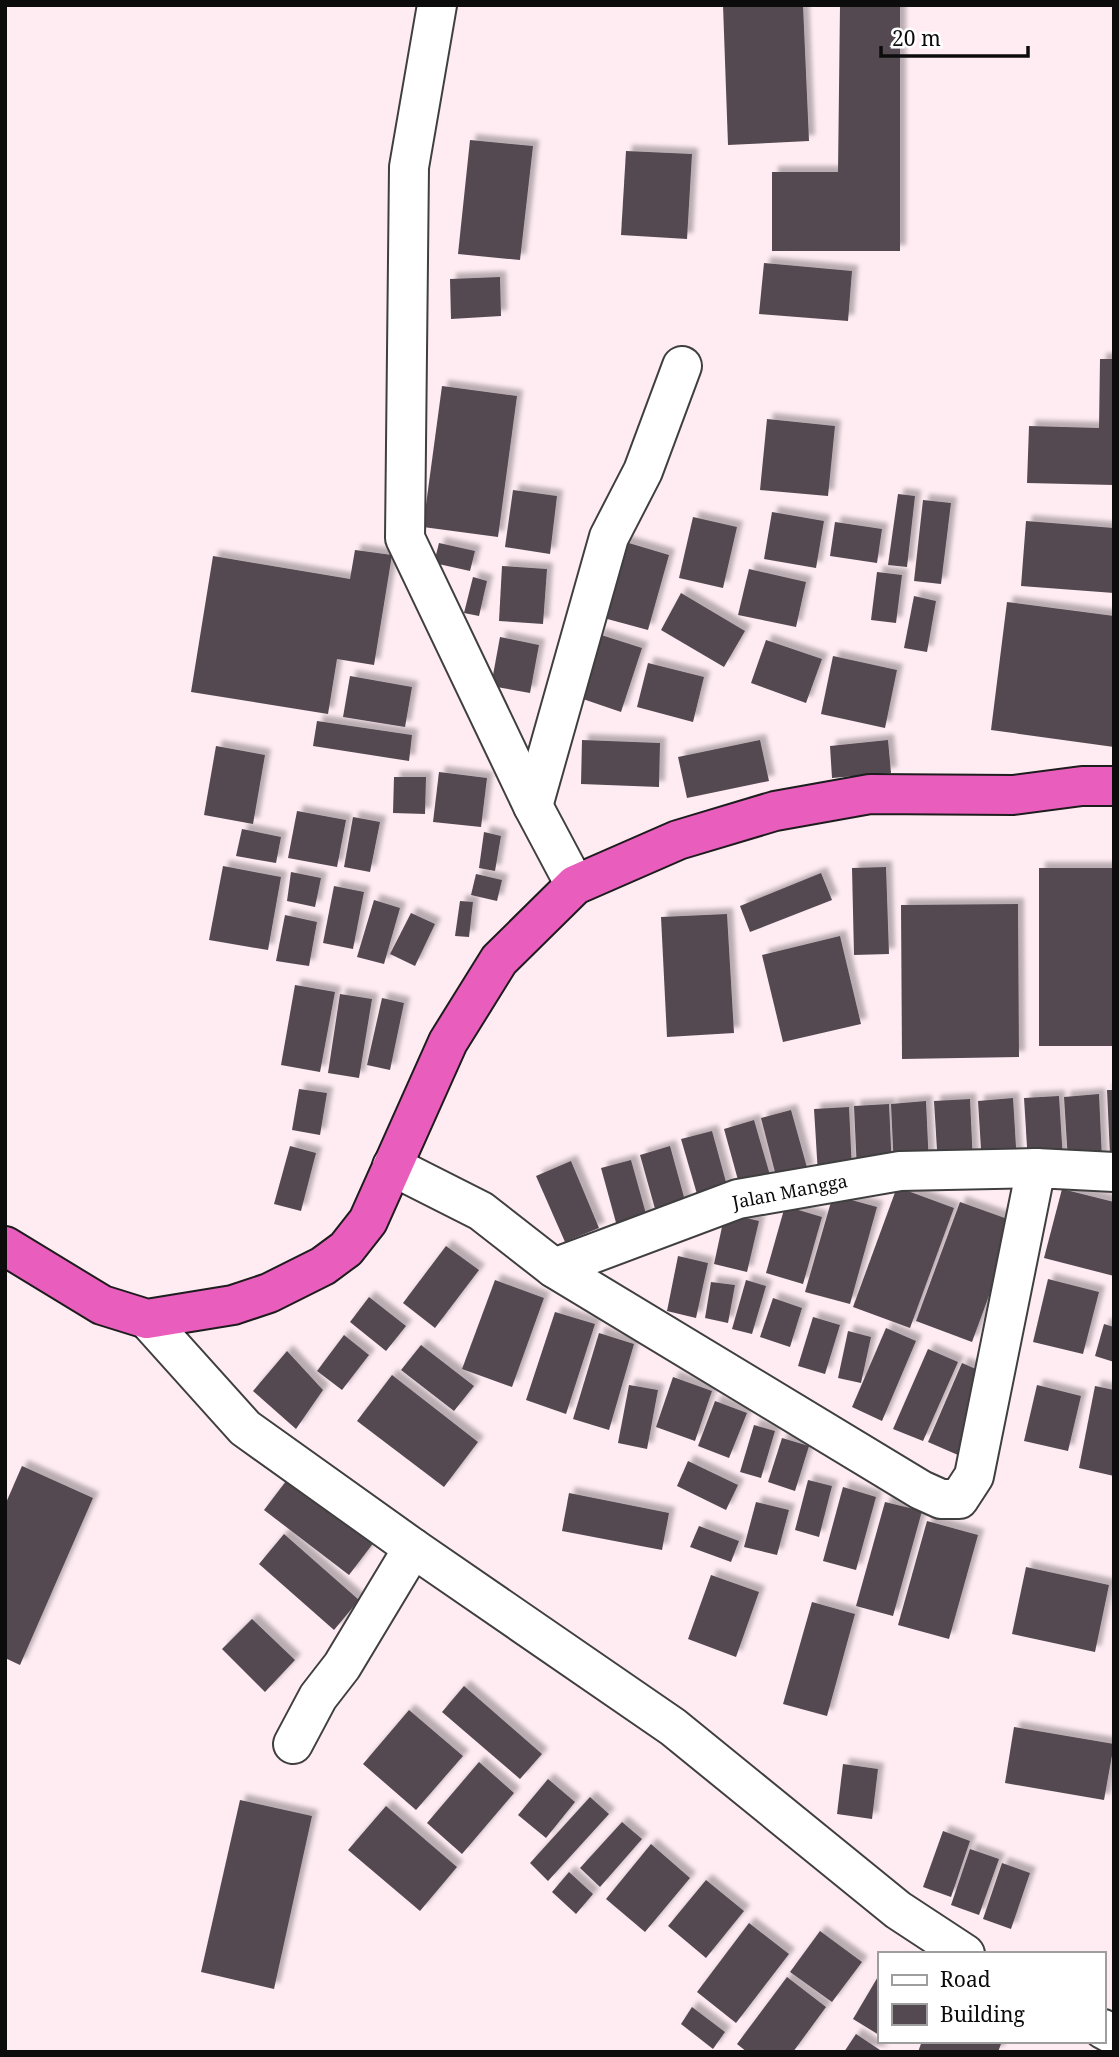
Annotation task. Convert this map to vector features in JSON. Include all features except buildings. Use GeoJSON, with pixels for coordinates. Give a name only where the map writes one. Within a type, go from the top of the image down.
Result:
{"type":"FeatureCollection","features":[{"type":"Feature","properties":{"kind":"highway"},"geometry":{"type":"LineString","coordinates":[[5,1246],[102,1305],[147,1318],[233,1304],[269,1293],[323,1266],[346,1249],[368,1221],[448,1042],[499,960],[575,885],[678,840],[775,811],[870,794],[1013,795],[1082,786],[1114,786]]}},
{"type":"Feature","properties":{"kind":"street"},"geometry":{"type":"LineString","coordinates":[[437,5],[409,167],[405,538],[533,806],[575,885]]}},
{"type":"Feature","properties":{"kind":"street"},"geometry":{"type":"LineString","coordinates":[[533,806],[609,537],[643,471],[682,366]]}},
{"type":"Feature","properties":{"kind":"street"},"geometry":{"type":"LineString","coordinates":[[393,1166],[481,1211],[554,1268],[921,1490],[941,1499],[959,1499],[974,1476],[1036,1168]]}},
{"type":"Feature","properties":{"kind":"street","name":"Jalan Mangga"},"geometry":{"type":"LineString","coordinates":[[554,1268],[738,1199],[900,1171],[1036,1168],[1114,1172]]}},
{"type":"Feature","properties":{"kind":"street"},"geometry":{"type":"LineString","coordinates":[[147,1318],[245,1428],[413,1548],[673,1727],[898,1910],[962,1952]]}},
{"type":"Feature","properties":{"kind":"street"},"geometry":{"type":"LineString","coordinates":[[293,1744],[318,1697],[342,1666],[413,1548]]}}]}
